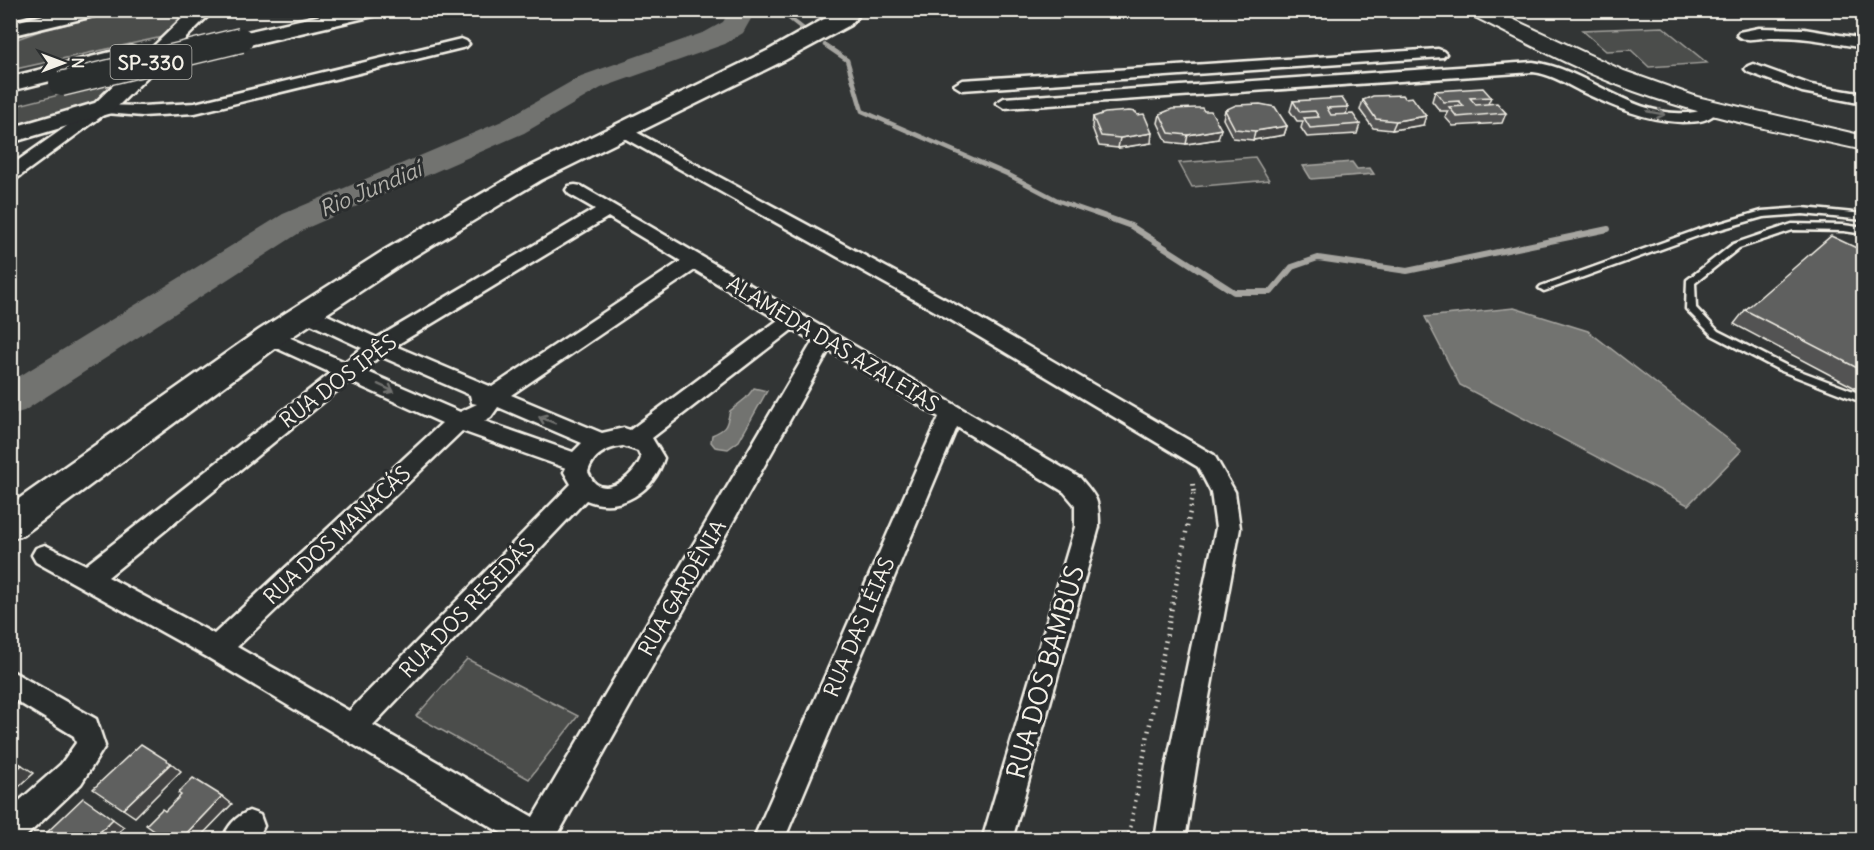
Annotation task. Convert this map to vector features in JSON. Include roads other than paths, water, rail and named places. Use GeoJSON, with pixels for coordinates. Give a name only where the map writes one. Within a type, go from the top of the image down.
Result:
{"type":"FeatureCollection","features":[{"type":"Feature","properties":{"kind":"main road"},"geometry":{"type":"LineString","coordinates":[[10,30],[95,10]]}},
{"type":"Feature","properties":{"kind":"main road","name":"SP-330"},"geometry":{"type":"LineString","coordinates":[[10,96],[242,34],[319,10]]}},
{"type":"Feature","properties":{"kind":"main road","name":"SP-330"},"geometry":{"type":"LineString","coordinates":[[10,84],[130,54],[375,10]]}},
{"type":"Feature","properties":{"kind":"main road"},"geometry":{"type":"LineString","coordinates":[[10,525],[270,337],[393,257],[532,176],[814,36],[853,10]]}},
{"type":"Feature","properties":{"kind":"main road"},"geometry":{"type":"LineString","coordinates":[[1476,10],[1625,80],[1711,109],[1863,143]]}},
{"type":"Feature","properties":{"kind":"main road"},"geometry":{"type":"LineString","coordinates":[[10,136],[103,108],[192,16]]}},
{"type":"Feature","properties":{"kind":"main road"},"geometry":{"type":"LineString","coordinates":[[10,74],[130,54]]}},
{"type":"Feature","properties":{"kind":"street"},"geometry":{"type":"LineString","coordinates":[[1744,35],[1765,31],[1784,32],[1863,44]]}},
{"type":"Feature","properties":{"kind":"street"},"geometry":{"type":"LineString","coordinates":[[10,175],[103,108],[142,111],[195,108],[461,44]]}},
{"type":"Feature","properties":{"kind":"street"},"geometry":{"type":"LineString","coordinates":[[962,85],[1433,54],[1444,73]]}},
{"type":"Feature","properties":{"kind":"street"},"geometry":{"type":"LineString","coordinates":[[1004,103],[1544,68],[1602,95],[1645,111],[1682,117],[1704,114],[1711,109]]}},
{"type":"Feature","properties":{"kind":"street"},"geometry":{"type":"LineString","coordinates":[[1753,69],[1808,89],[1863,99]]}},
{"type":"Feature","properties":{"kind":"street"},"geometry":{"type":"LineString","coordinates":[[1602,95],[1624,92],[1628,88],[1625,80]]}},
{"type":"Feature","properties":{"kind":"street"},"geometry":{"type":"LineString","coordinates":[[1021,81],[1027,101]]}},
{"type":"Feature","properties":{"kind":"street"},"geometry":{"type":"LineString","coordinates":[[623,130],[958,315],[1206,460],[1220,479],[1227,505],[1228,528],[1181,768],[1170,840]]}},
{"type":"Feature","properties":{"kind":"street","name":"ALAMEDA DAS AZALEIAS"},"geometry":{"type":"LineString","coordinates":[[575,190],[1072,485],[1088,503]]}},
{"type":"Feature","properties":{"kind":"street","name":"RUA DOS IPÊS"},"geometry":{"type":"LineString","coordinates":[[87,579],[346,370],[378,347],[607,210]]}},
{"type":"Feature","properties":{"kind":"street","name":"RUA DOS MANACÁS"},"geometry":{"type":"LineString","coordinates":[[217,649],[458,421],[484,411],[492,397],[695,261]]}},
{"type":"Feature","properties":{"kind":"street"},"geometry":{"type":"LineString","coordinates":[[305,313],[492,397],[601,442]]}},
{"type":"Feature","properties":{"kind":"street"},"geometry":{"type":"LineString","coordinates":[[635,439],[792,318]]}},
{"type":"Feature","properties":{"kind":"street"},"geometry":{"type":"LineString","coordinates":[[270,337],[581,475],[592,492],[615,494],[639,484],[652,467],[653,458],[644,443],[635,439],[624,437],[601,442],[583,455],[581,475]]}},
{"type":"Feature","properties":{"kind":"street","name":"RUA GARDÊNIA"},"geometry":{"type":"LineString","coordinates":[[541,838],[825,339]]}},
{"type":"Feature","properties":{"kind":"street","name":"RUA DAS LÉIAS"},"geometry":{"type":"LineString","coordinates":[[768,840],[951,415]]}},
{"type":"Feature","properties":{"kind":"street","name":"RUA DOS RESEDÁS"},"geometry":{"type":"LineString","coordinates":[[351,728],[581,475]]}},
{"type":"Feature","properties":{"kind":"street","name":"RUA DOS BAMBUS"},"geometry":{"type":"LineString","coordinates":[[997,840],[1087,527],[1088,503]]}},
{"type":"Feature","properties":{"kind":"street"},"geometry":{"type":"LineString","coordinates":[[45,555],[217,649],[541,838]]}},
{"type":"Feature","properties":{"kind":"street"},"geometry":{"type":"LineString","coordinates":[[10,682],[86,728],[91,746],[71,774],[10,830]]}},
{"type":"Feature","properties":{"kind":"lane"},"geometry":{"type":"LineString","coordinates":[[10,18],[42,10]]}},
{"type":"Feature","properties":{"kind":"lane"},"geometry":{"type":"LineString","coordinates":[[1544,288],[1700,232],[1762,214],[1803,211],[1863,217]]}},
{"type":"Feature","properties":{"kind":"lane"},"geometry":{"type":"LineString","coordinates":[[1863,231],[1844,228],[1792,227],[1736,246],[1690,282],[1691,309],[1715,333],[1783,368],[1863,399]]}},
{"type":"Feature","properties":{"kind":"waterway","name":"Rio Jundiaí"},"geometry":{"type":"LineString","coordinates":[[10,401],[295,221],[513,127],[591,82],[715,38],[734,27],[743,10]]}},
{"type":"Feature","properties":{"kind":"waterway"},"geometry":{"type":"LineString","coordinates":[[779,10],[811,35]]}},
{"type":"Feature","properties":{"kind":"waterway"},"geometry":{"type":"LineString","coordinates":[[825,45],[847,60],[862,111],[1007,174],[1059,201],[1099,215]]}},
{"type":"Feature","properties":{"kind":"waterway"},"geometry":{"type":"LineString","coordinates":[[1095,213],[1131,226],[1234,292],[1271,292],[1292,267],[1318,258],[1407,271],[1608,229]]}},
{"type":"Feature","properties":{"kind":"waterway","name":"Rio Jundiaí"},"geometry":{"type":"LineString","coordinates":[[10,398],[15,399]]}}]}
